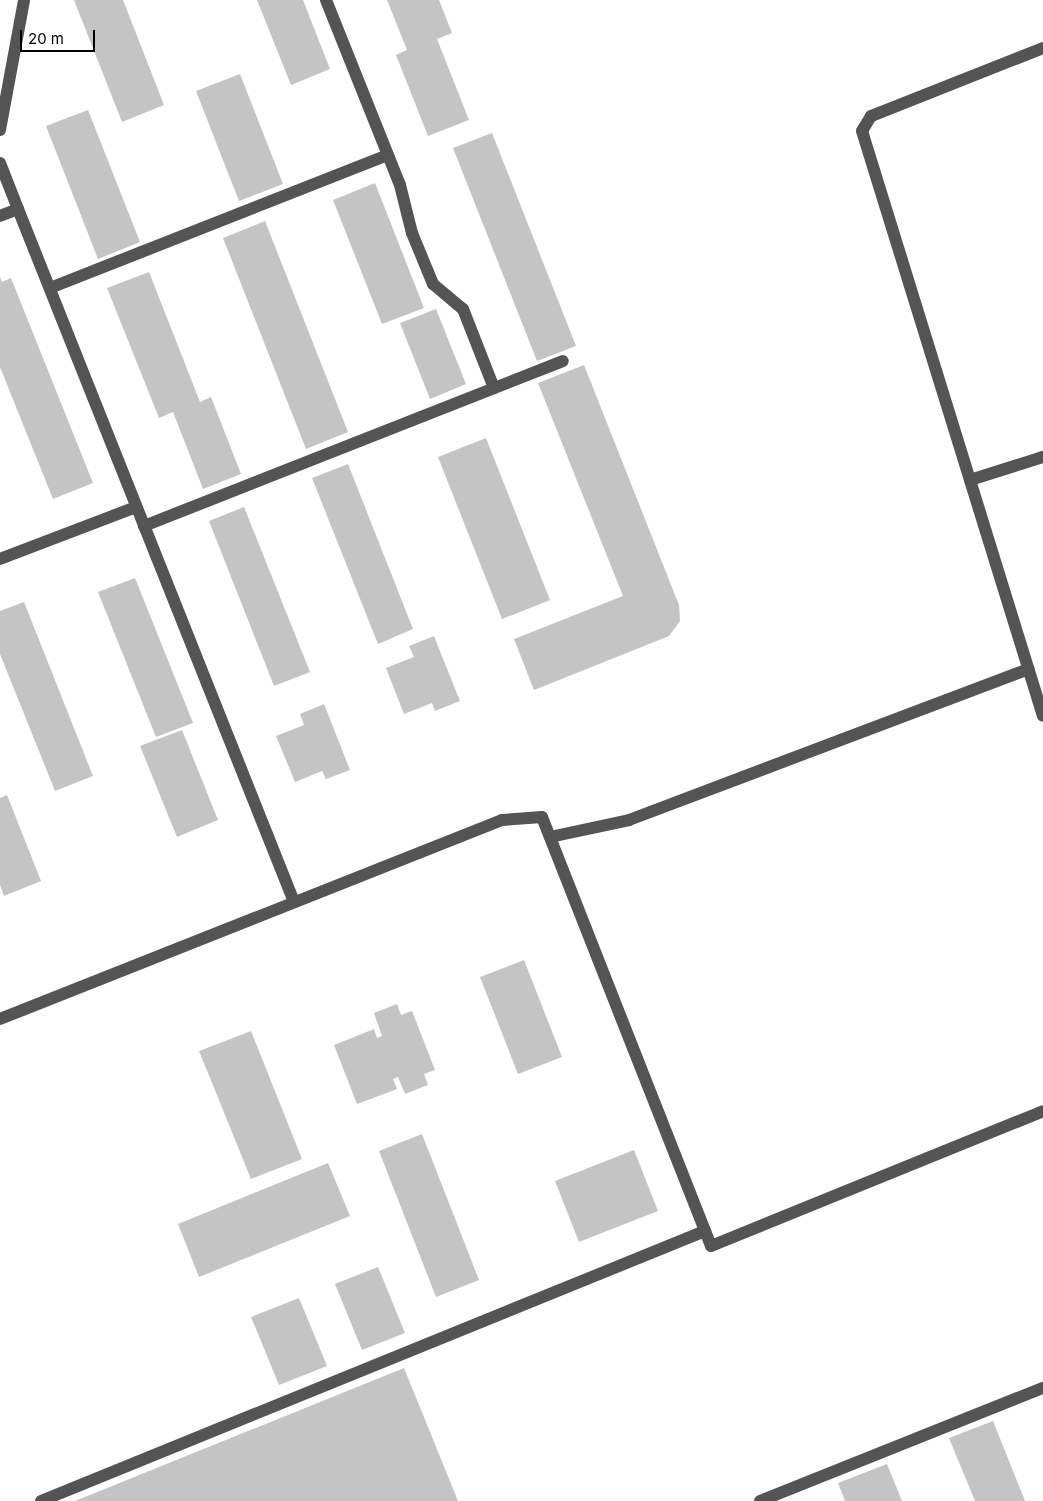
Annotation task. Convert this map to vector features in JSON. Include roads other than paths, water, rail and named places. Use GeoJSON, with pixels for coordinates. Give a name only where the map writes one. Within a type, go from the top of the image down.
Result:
{"type":"FeatureCollection","features":[{"type":"Feature","properties":{"kind":"street"},"geometry":{"type":"LineString","coordinates":[[0,130],[24,0]]}},
{"type":"Feature","properties":{"kind":"street"},"geometry":{"type":"LineString","coordinates":[[326,0],[400,185],[412,233],[434,284],[463,309],[494,388]]}},
{"type":"Feature","properties":{"kind":"street"},"geometry":{"type":"LineString","coordinates":[[1043,48],[871,116],[862,131],[1043,716]]}},
{"type":"Feature","properties":{"kind":"street"},"geometry":{"type":"LineString","coordinates":[[50,288],[388,154]]}},
{"type":"Feature","properties":{"kind":"street"},"geometry":{"type":"LineString","coordinates":[[0,163],[294,902]]}},
{"type":"Feature","properties":{"kind":"street"},"geometry":{"type":"LineString","coordinates":[[0,216],[18,209]]}},
{"type":"Feature","properties":{"kind":"street"},"geometry":{"type":"LineString","coordinates":[[144,526],[563,361]]}},
{"type":"Feature","properties":{"kind":"street"},"geometry":{"type":"LineString","coordinates":[[970,480],[1043,457]]}},
{"type":"Feature","properties":{"kind":"street"},"geometry":{"type":"LineString","coordinates":[[0,559],[136,507]]}},
{"type":"Feature","properties":{"kind":"street"},"geometry":{"type":"LineString","coordinates":[[550,837],[629,820],[1028,669]]}},
{"type":"Feature","properties":{"kind":"street"},"geometry":{"type":"LineString","coordinates":[[0,1019],[502,820],[542,817],[711,1246],[1043,1111]]}},
{"type":"Feature","properties":{"kind":"street"},"geometry":{"type":"LineString","coordinates":[[41,1501],[705,1231]]}},
{"type":"Feature","properties":{"kind":"street"},"geometry":{"type":"LineString","coordinates":[[760,1501],[1043,1388]]}}]}
